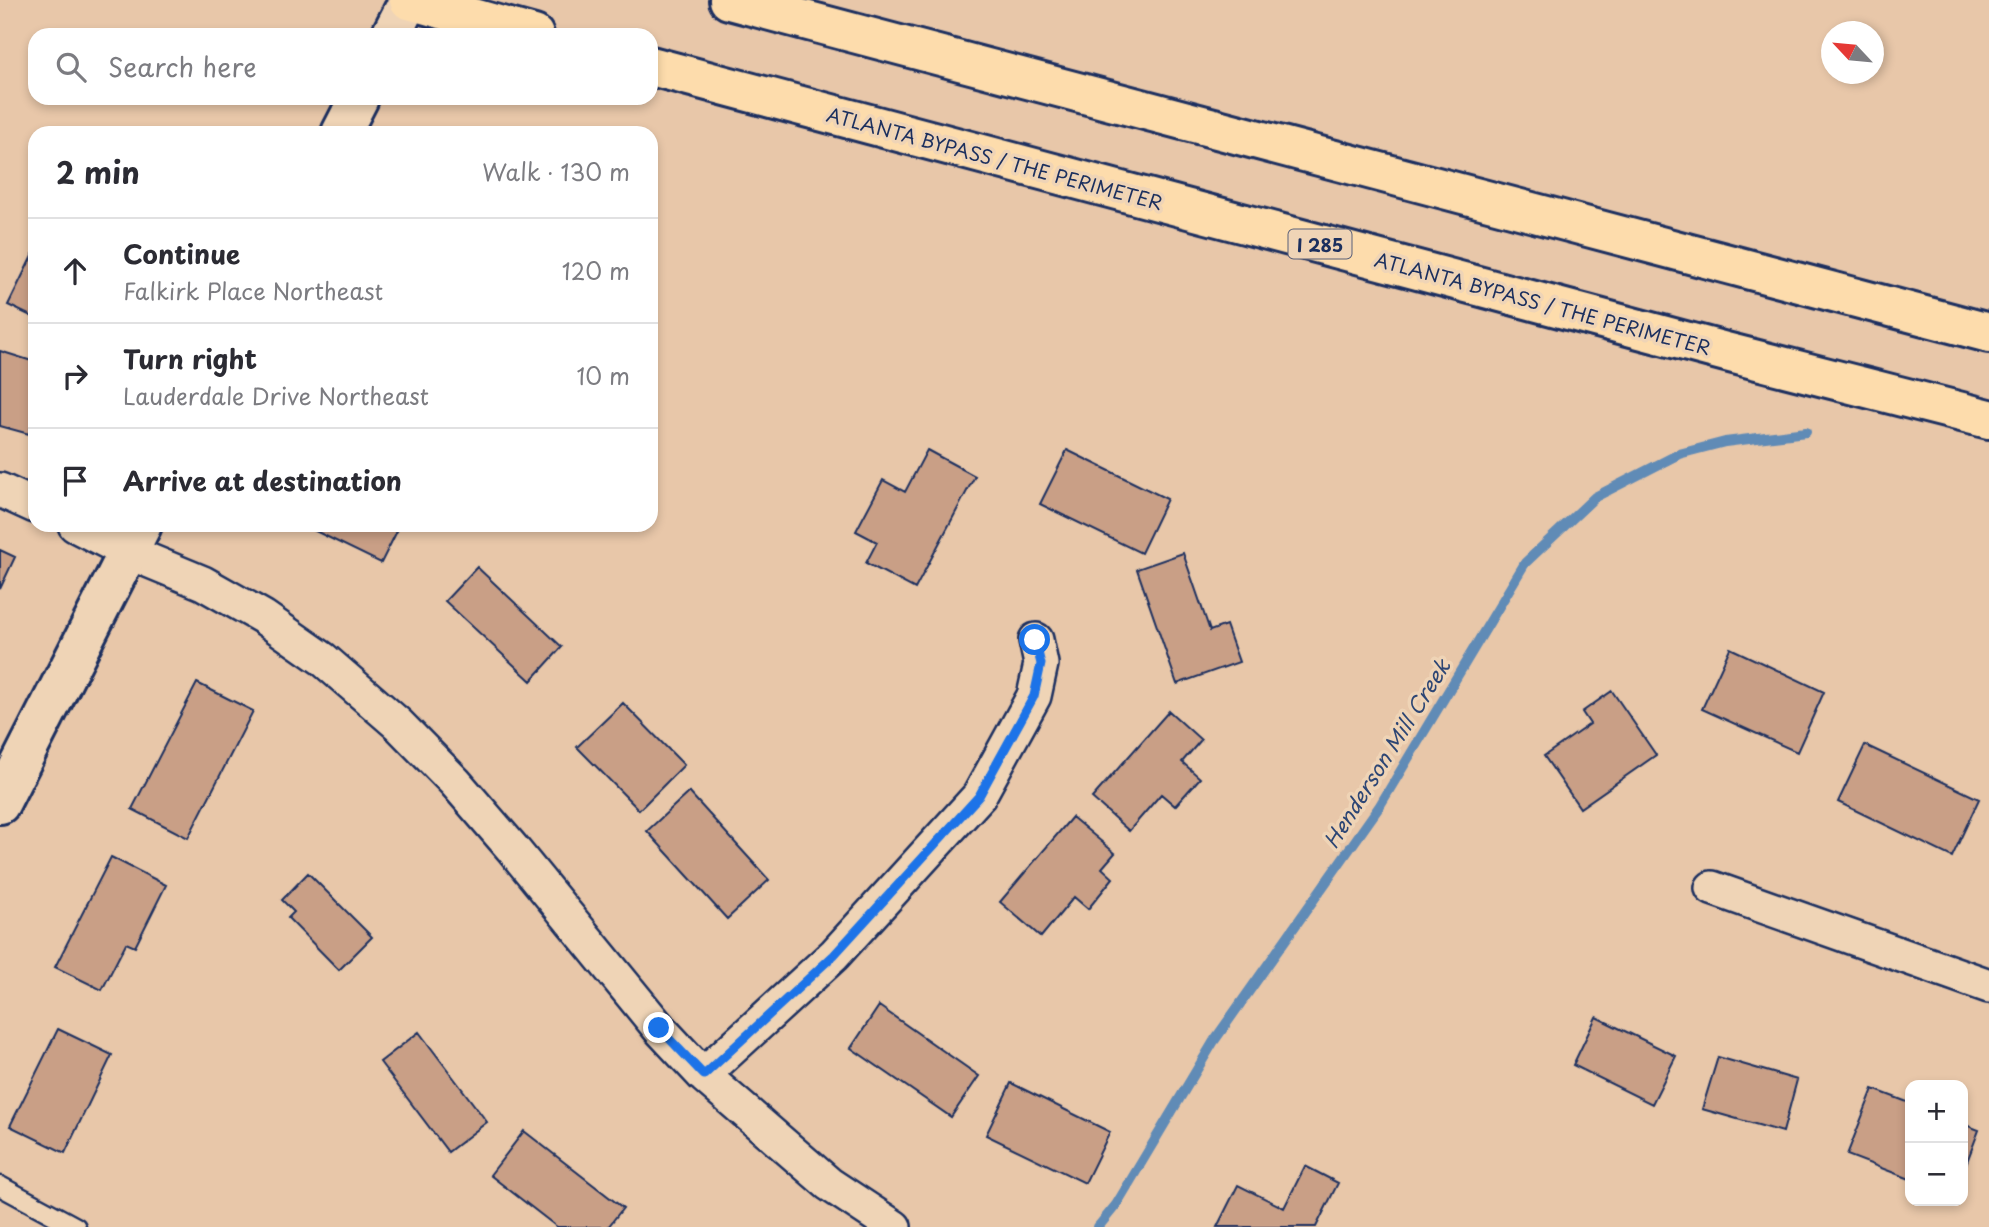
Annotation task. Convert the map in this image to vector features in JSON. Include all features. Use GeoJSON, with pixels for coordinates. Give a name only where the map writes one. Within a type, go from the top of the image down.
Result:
{"type":"FeatureCollection","features":[{"type":"Feature","properties":{"kind":"highway"},"geometry":{"type":"LineString","coordinates":[[409,0],[509,28]]}},
{"type":"Feature","properties":{"kind":"highway"},"geometry":{"type":"LineString","coordinates":[[729,0],[1989,333]]}},
{"type":"Feature","properties":{"kind":"highway","name":"ATLANTA BYPASS / THE PERIMETER"},"geometry":{"type":"LineString","coordinates":[[658,68],[1726,352],[1989,419]]}},
{"type":"Feature","properties":{"kind":"street"},"geometry":{"type":"LineString","coordinates":[[395,28],[409,0]]}},
{"type":"Feature","properties":{"kind":"street"},"geometry":{"type":"LineString","coordinates":[[345,126],[355,105]]}},
{"type":"Feature","properties":{"kind":"street"},"geometry":{"type":"LineString","coordinates":[[0,490],[28,503]]}},
{"type":"Feature","properties":{"kind":"street"},"geometry":{"type":"LineString","coordinates":[[107,532],[135,538],[203,583],[263,617],[323,659],[398,724],[455,782],[659,1028],[704,1075],[829,1184],[894,1227]]}},
{"type":"Feature","properties":{"kind":"street"},"geometry":{"type":"LineString","coordinates":[[0,804],[135,538]]}},
{"type":"Feature","properties":{"kind":"street"},"geometry":{"type":"LineString","coordinates":[[704,1075],[834,955],[979,796],[1034,696],[1041,664],[1035,640]]}},
{"type":"Feature","properties":{"kind":"street"},"geometry":{"type":"LineString","coordinates":[[1712,888],[1989,986]]}},
{"type":"Feature","properties":{"kind":"lane"},"geometry":{"type":"LineString","coordinates":[[0,1186],[76,1227]]}},
{"type":"Feature","properties":{"kind":"building"},"geometry":{"type":"Polygon","coordinates":[[[28,264],[28,315],[8,305],[28,264]]]}},
{"type":"Feature","properties":{"kind":"building"},"geometry":{"type":"Polygon","coordinates":[[[0,351],[28,360],[28,434],[0,426],[0,351]]]}},
{"type":"Feature","properties":{"kind":"building"},"geometry":{"type":"Polygon","coordinates":[[[927,450],[975,476],[915,589],[866,563],[877,542],[856,531],[883,480],[905,492],[927,450]]]}},
{"type":"Feature","properties":{"kind":"building"},"geometry":{"type":"Polygon","coordinates":[[[1067,450],[1167,499],[1141,553],[1040,504],[1067,450]]]}},
{"type":"Feature","properties":{"kind":"building"},"geometry":{"type":"Polygon","coordinates":[[[317,532],[396,532],[381,563],[317,532]]]}},
{"type":"Feature","properties":{"kind":"building"},"geometry":{"type":"Polygon","coordinates":[[[0,550],[15,557],[0,589],[0,550]]]}},
{"type":"Feature","properties":{"kind":"building"},"geometry":{"type":"Polygon","coordinates":[[[1183,553],[1210,631],[1226,625],[1239,662],[1177,684],[1137,569],[1183,553]]]}},
{"type":"Feature","properties":{"kind":"building"},"geometry":{"type":"Polygon","coordinates":[[[477,567],[562,647],[531,681],[445,601],[477,567]]]}},
{"type":"Feature","properties":{"kind":"building"},"geometry":{"type":"Polygon","coordinates":[[[1730,648],[1824,692],[1797,752],[1702,709],[1730,648]]]}},
{"type":"Feature","properties":{"kind":"building"},"geometry":{"type":"Polygon","coordinates":[[[197,683],[253,711],[188,838],[132,809],[197,683]]]}},
{"type":"Feature","properties":{"kind":"building"},"geometry":{"type":"Polygon","coordinates":[[[1612,691],[1656,755],[1580,808],[1544,756],[1590,724],[1582,712],[1612,691]]]}},
{"type":"Feature","properties":{"kind":"building"},"geometry":{"type":"Polygon","coordinates":[[[623,703],[684,765],[639,810],[577,747],[623,703]]]}},
{"type":"Feature","properties":{"kind":"building"},"geometry":{"type":"Polygon","coordinates":[[[1169,711],[1201,740],[1182,762],[1200,778],[1175,806],[1161,794],[1129,831],[1092,798],[1169,711]]]}},
{"type":"Feature","properties":{"kind":"building"},"geometry":{"type":"Polygon","coordinates":[[[1865,745],[1979,799],[1952,857],[1838,802],[1865,745]]]}},
{"type":"Feature","properties":{"kind":"building"},"geometry":{"type":"Polygon","coordinates":[[[689,792],[769,880],[727,919],[647,831],[689,792]]]}},
{"type":"Feature","properties":{"kind":"building"},"geometry":{"type":"Polygon","coordinates":[[[1072,817],[1115,853],[1102,868],[1113,878],[1088,909],[1074,897],[1041,937],[1000,902],[1072,817]]]}},
{"type":"Feature","properties":{"kind":"building"},"geometry":{"type":"Polygon","coordinates":[[[111,857],[166,885],[135,947],[126,943],[102,990],[55,967],[111,857]]]}},
{"type":"Feature","properties":{"kind":"building"},"geometry":{"type":"Polygon","coordinates":[[[308,873],[372,937],[339,970],[288,918],[294,912],[282,900],[308,873]]]}},
{"type":"Feature","properties":{"kind":"building"},"geometry":{"type":"Polygon","coordinates":[[[879,1006],[979,1076],[951,1117],[851,1048],[879,1006]]]}},
{"type":"Feature","properties":{"kind":"building"},"geometry":{"type":"Polygon","coordinates":[[[1596,1017],[1676,1056],[1652,1104],[1573,1065],[1596,1017]]]}},
{"type":"Feature","properties":{"kind":"building"},"geometry":{"type":"Polygon","coordinates":[[[58,1029],[112,1055],[65,1153],[10,1126],[58,1029]]]}},
{"type":"Feature","properties":{"kind":"building"},"geometry":{"type":"Polygon","coordinates":[[[419,1032],[487,1122],[448,1152],[380,1062],[419,1032]]]}},
{"type":"Feature","properties":{"kind":"building"},"geometry":{"type":"Polygon","coordinates":[[[1718,1057],[1797,1080],[1783,1132],[1702,1109],[1718,1057]]]}},
{"type":"Feature","properties":{"kind":"building"},"geometry":{"type":"Polygon","coordinates":[[[1011,1083],[1110,1132],[1085,1183],[986,1135],[1011,1083]]]}},
{"type":"Feature","properties":{"kind":"building"},"geometry":{"type":"Polygon","coordinates":[[[1873,1089],[1905,1101],[1905,1177],[1847,1155],[1873,1089]]]}},
{"type":"Feature","properties":{"kind":"building"},"geometry":{"type":"Polygon","coordinates":[[[1968,1126],[1979,1130],[1968,1159],[1968,1126]]]}},
{"type":"Feature","properties":{"kind":"building"},"geometry":{"type":"Polygon","coordinates":[[[524,1131],[623,1208],[608,1227],[557,1227],[490,1175],[524,1131]]]}},
{"type":"Feature","properties":{"kind":"building"},"geometry":{"type":"Polygon","coordinates":[[[1305,1166],[1338,1183],[1316,1227],[1217,1227],[1238,1185],[1284,1208],[1305,1166]]]}},
{"type":"Feature","properties":{"kind":"waterway","name":"Henderson Mill Creek"},"geometry":{"type":"LineString","coordinates":[[1098,1227],[1116,1205],[1214,1041],[1379,807],[1525,563],[1595,497],[1679,454],[1725,442],[1806,432]]}},
{"type":"Feature","properties":{"kind":"route"},"geometry":{"type":"LineString","coordinates":[[659,1028],[704,1075],[834,955],[979,796],[1034,696],[1041,664],[1035,640]]}}]}
